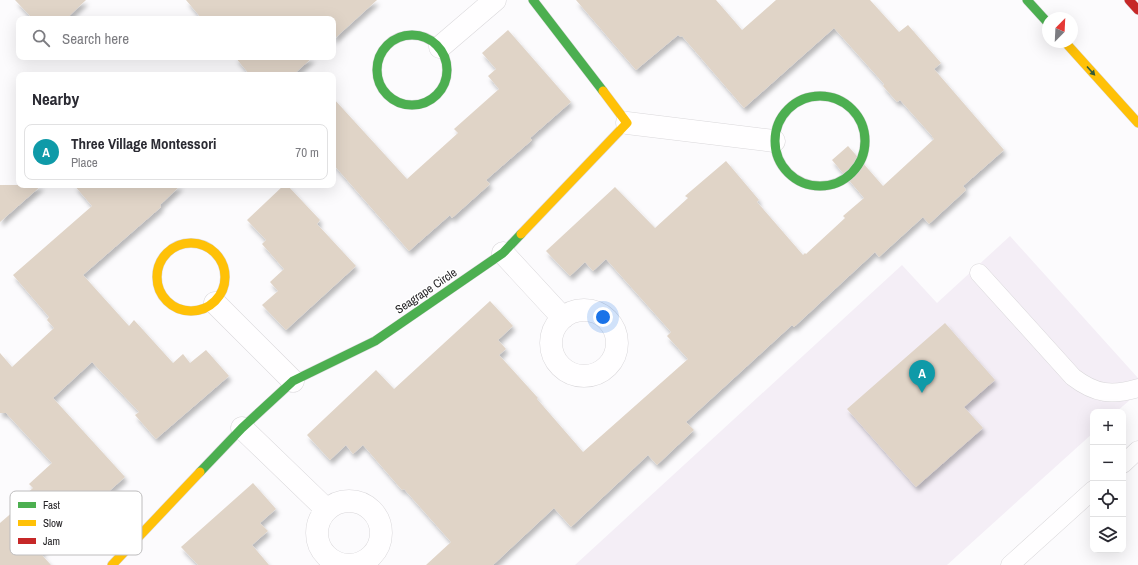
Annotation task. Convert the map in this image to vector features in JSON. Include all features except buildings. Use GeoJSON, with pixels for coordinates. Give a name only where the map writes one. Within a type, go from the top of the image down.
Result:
{"type":"FeatureCollection","features":[{"type":"Feature","properties":{"kind":"street"},"geometry":{"type":"LineString","coordinates":[[440,47],[495,0]]}},
{"type":"Feature","properties":{"kind":"street"},"geometry":{"type":"LineString","coordinates":[[533,0],[627,123],[774,141]]}},
{"type":"Feature","properties":{"kind":"street"},"geometry":{"type":"LineString","coordinates":[[1027,0],[1042,16]]}},
{"type":"Feature","properties":{"kind":"street"},"geometry":{"type":"LineString","coordinates":[[1129,0],[1138,10]]}},
{"type":"Feature","properties":{"kind":"street"},"geometry":{"type":"LineString","coordinates":[[406,35],[418,35],[430,39],[440,47],[446,58],[448,70],[446,82],[440,93],[431,101],[419,105],[406,105],[395,101],[385,93],[378,82],[377,70],[379,58],[385,47],[394,39],[406,35]]}},
{"type":"Feature","properties":{"kind":"street"},"geometry":{"type":"LineString","coordinates":[[1070,48],[1138,123]]}},
{"type":"Feature","properties":{"kind":"street"},"geometry":{"type":"LineString","coordinates":[[820,96],[834,98],[857,114],[863,128],[865,142],[862,157],[855,170],[842,180],[828,186],[812,186],[797,180],[785,170],[777,157],[774,141],[776,127],[783,115],[793,104],[805,98],[820,96]]}},
{"type":"Feature","properties":{"kind":"street","name":"Seagrape Circle"},"geometry":{"type":"LineString","coordinates":[[142,533],[242,428],[293,381],[375,341],[503,253],[627,123]]}},
{"type":"Feature","properties":{"kind":"street"},"geometry":{"type":"LineString","coordinates":[[190,242],[202,244],[213,250],[221,259],[225,270],[226,282],[222,293],[215,303],[204,309],[193,311],[181,310],[170,304],[162,296],[157,284],[157,272],[161,261],[168,251],[178,245],[190,242]]}},
{"type":"Feature","properties":{"kind":"street"},"geometry":{"type":"LineString","coordinates":[[503,253],[563,318]]}},
{"type":"Feature","properties":{"kind":"street"},"geometry":{"type":"LineString","coordinates":[[215,303],[293,381]]}},
{"type":"Feature","properties":{"kind":"street"},"geometry":{"type":"LineString","coordinates":[[242,428],[327,510]]}},
{"type":"Feature","properties":{"kind":"street"},"geometry":{"type":"LineString","coordinates":[[347,501],[358,502],[368,507],[376,515],[380,525],[381,536],[378,547],[371,556],[362,562],[352,565],[340,564],[330,559],[323,551],[318,541],[320,519],[327,510],[336,504],[347,501]]}},
{"type":"Feature","properties":{"kind":"street","name":"Seagrape Circle"},"geometry":{"type":"LineString","coordinates":[[112,565],[121,555]]}},
{"type":"Feature","properties":{"kind":"lane"},"geometry":{"type":"LineString","coordinates":[[979,273],[1074,377],[1085,386],[1098,391],[1122,393],[1138,388]]}},
{"type":"Feature","properties":{"kind":"lane"},"geometry":{"type":"LineString","coordinates":[[1126,461],[1138,450]]}},
{"type":"Feature","properties":{"kind":"lane"},"geometry":{"type":"LineString","coordinates":[[1011,564],[1090,493]]}},
{"type":"Feature","properties":{"kind":"shaded area"},"geometry":{"type":"Polygon","coordinates":[[[1010,236],[1138,378],[1138,393],[1119,409],[1090,409],[1090,436],[947,565],[575,565],[902,265],[937,303],[1010,236]]]}},
{"type":"Feature","properties":{"kind":"traffic: fast"},"geometry":{"type":"LineString","coordinates":[[533,0],[603,91]]}},
{"type":"Feature","properties":{"kind":"traffic: fast"},"geometry":{"type":"LineString","coordinates":[[1027,0],[1042,16]]}},
{"type":"Feature","properties":{"kind":"traffic: fast"},"geometry":{"type":"LineString","coordinates":[[405,35],[419,35],[432,41],[441,50],[445,56],[447,70],[445,84],[437,95],[426,103],[419,105],[405,105],[398,103],[387,95],[379,84],[377,77],[377,63],[379,56],[387,45],[398,37],[405,35]]}},
{"type":"Feature","properties":{"kind":"traffic: fast"},"geometry":{"type":"LineString","coordinates":[[820,96],[837,99],[852,109],[862,124],[865,141],[862,158],[852,173],[837,183],[820,186],[803,183],[788,173],[778,158],[775,141],[778,124],[788,109],[803,99],[820,96]]}},
{"type":"Feature","properties":{"kind":"traffic: fast"},"geometry":{"type":"LineString","coordinates":[[200,472],[242,428],[293,381],[375,341],[503,253],[521,234]]}},
{"type":"Feature","properties":{"kind":"traffic: slow"},"geometry":{"type":"LineString","coordinates":[[1070,48],[1138,123]]}},
{"type":"Feature","properties":{"kind":"traffic: slow"},"geometry":{"type":"LineString","coordinates":[[521,234],[627,123],[603,91]]}},
{"type":"Feature","properties":{"kind":"traffic: slow"},"geometry":{"type":"LineString","coordinates":[[184,243],[198,243],[210,248],[220,258],[225,270],[225,277],[225,284],[220,296],[210,306],[198,311],[184,311],[172,306],[162,296],[157,284],[157,270],[162,258],[172,248],[184,243]]}},
{"type":"Feature","properties":{"kind":"traffic: slow"},"geometry":{"type":"LineString","coordinates":[[142,533],[200,472]]}},
{"type":"Feature","properties":{"kind":"traffic: slow"},"geometry":{"type":"LineString","coordinates":[[112,565],[121,555]]}},
{"type":"Feature","properties":{"kind":"traffic: jam"},"geometry":{"type":"LineString","coordinates":[[1129,0],[1138,10]]}},
{"type":"Feature","properties":{"kind":"place","name":"Three Village Montessori"},"geometry":{"type":"Point","coordinates":[922,393]}}]}
